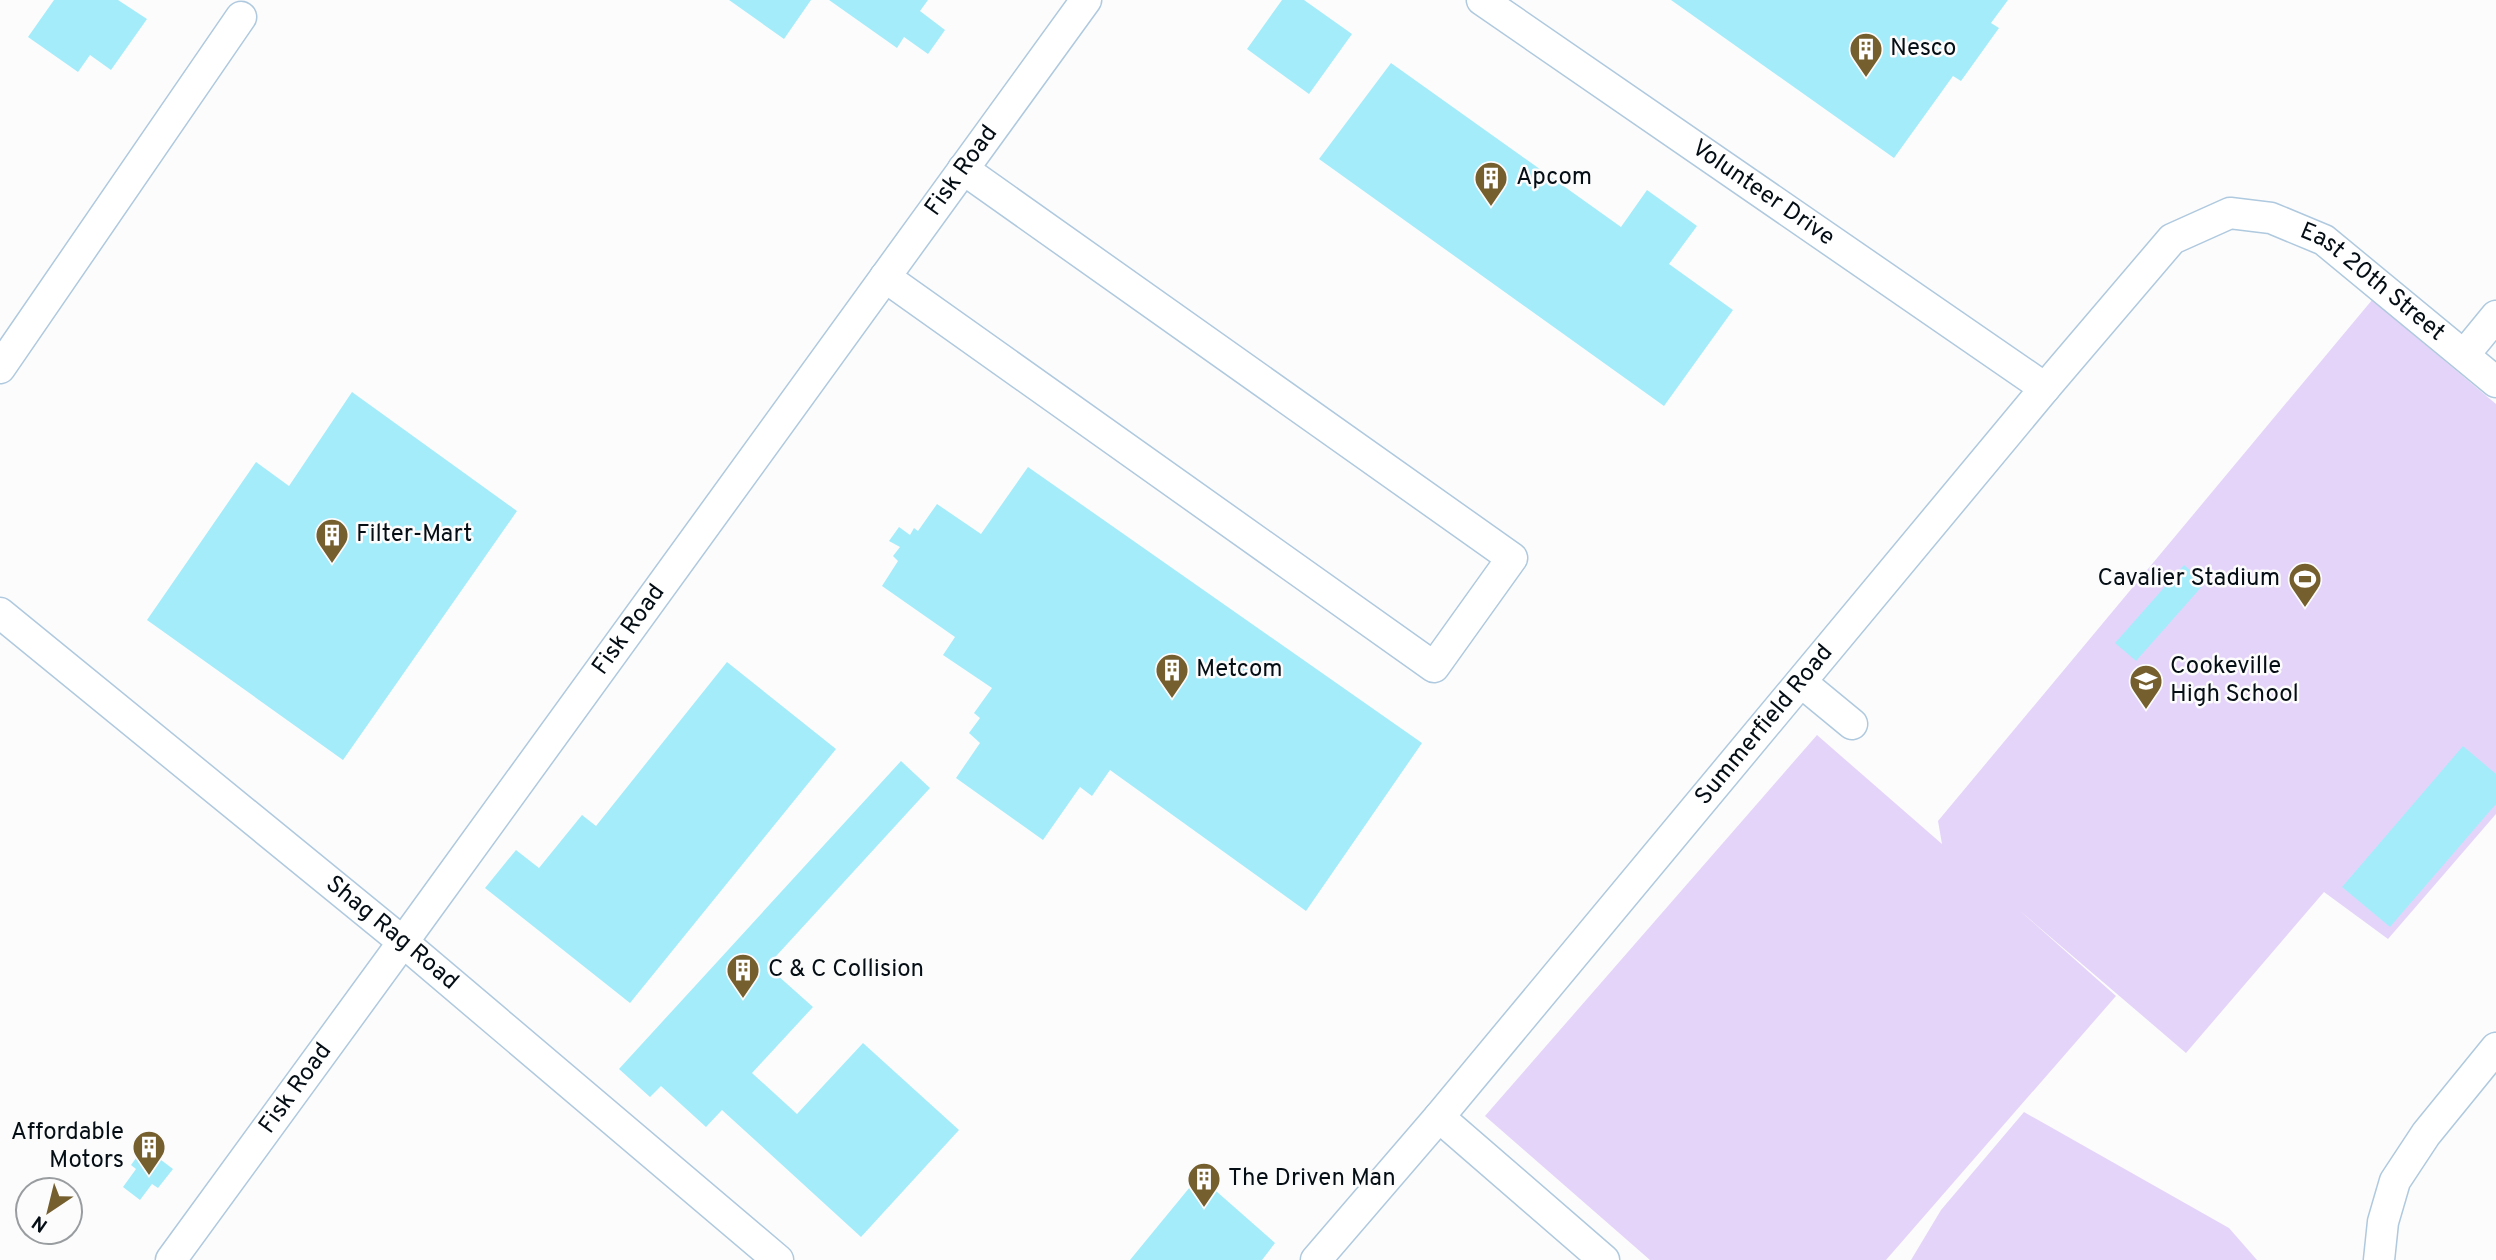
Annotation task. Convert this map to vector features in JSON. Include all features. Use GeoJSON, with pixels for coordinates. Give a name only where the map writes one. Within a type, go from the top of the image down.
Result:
{"type":"FeatureCollection","features":[{"type":"Feature","properties":{"kind":"street","name":"Fisk Road"},"geometry":{"type":"LineString","coordinates":[[171,1260],[1086,0]]}},
{"type":"Feature","properties":{"kind":"street","name":"Volunteer Drive"},"geometry":{"type":"LineString","coordinates":[[1482,0],[2045,388]]}},
{"type":"Feature","properties":{"kind":"street"},"geometry":{"type":"LineString","coordinates":[[0,368],[241,17]]}},
{"type":"Feature","properties":{"kind":"street"},"geometry":{"type":"LineString","coordinates":[[885,277],[1434,667],[1512,558],[963,169]]}},
{"type":"Feature","properties":{"kind":"street","name":"Summerfield Road"},"geometry":{"type":"LineString","coordinates":[[1317,1260],[2172,239],[2230,213]]}},
{"type":"Feature","properties":{"kind":"street","name":"East 20th Street"},"geometry":{"type":"LineString","coordinates":[[2230,213],[2271,218],[2324,240],[2496,382]]}},
{"type":"Feature","properties":{"kind":"street"},"geometry":{"type":"LineString","coordinates":[[2464,355],[2496,316]]}},
{"type":"Feature","properties":{"kind":"street","name":"Shag Rag Road"},"geometry":{"type":"LineString","coordinates":[[0,613],[404,942],[778,1260]]}},
{"type":"Feature","properties":{"kind":"street"},"geometry":{"type":"LineString","coordinates":[[1801,682],[1852,724]]}},
{"type":"Feature","properties":{"kind":"street"},"geometry":{"type":"LineString","coordinates":[[2379,1260],[2384,1222],[2395,1181],[2426,1134],[2496,1048]]}},
{"type":"Feature","properties":{"kind":"street"},"geometry":{"type":"LineString","coordinates":[[1439,1117],[1604,1260]]}},
{"type":"Feature","properties":{"kind":"shaded area"},"geometry":{"type":"Polygon","coordinates":[[[2372,300],[2496,404],[2496,814],[2388,939],[2324,892],[2186,1053],[2019,910],[2116,996],[1886,1260],[1650,1260],[1485,1116],[1817,735],[1942,844],[1938,821],[2372,300]]]}},
{"type":"Feature","properties":{"kind":"shaded area"},"geometry":{"type":"Polygon","coordinates":[[[2024,1112],[2229,1228],[2257,1260],[1911,1260],[1941,1210],[2024,1112]]]}},
{"type":"Feature","properties":{"kind":"building"},"geometry":{"type":"Polygon","coordinates":[[[54,0],[118,0],[147,19],[111,70],[90,55],[78,72],[28,37],[54,0]]]}},
{"type":"Feature","properties":{"kind":"building"},"geometry":{"type":"Polygon","coordinates":[[[729,0],[811,0],[784,39],[729,0]]]}},
{"type":"Feature","properties":{"kind":"building"},"geometry":{"type":"Polygon","coordinates":[[[829,0],[928,0],[920,11],[945,30],[928,54],[904,37],[897,48],[829,0]]]}},
{"type":"Feature","properties":{"kind":"building"},"geometry":{"type":"Polygon","coordinates":[[[1282,0],[1304,0],[1352,34],[1309,94],[1247,49],[1282,0]]]}},
{"type":"Feature","properties":{"kind":"building","name":"Nesco"},"geometry":{"type":"Polygon","coordinates":[[[1671,0],[2008,0],[1991,23],[1999,28],[1961,81],[1953,76],[1894,158],[1671,0]]]}},
{"type":"Feature","properties":{"kind":"building","name":"Apcom"},"geometry":{"type":"Polygon","coordinates":[[[1391,63],[1621,227],[1647,190],[1697,226],[1669,264],[1733,310],[1664,406],[1319,159],[1391,63]]]}},
{"type":"Feature","properties":{"kind":"building","name":"Filter-Mart"},"geometry":{"type":"Polygon","coordinates":[[[352,392],[517,511],[343,760],[147,620],[256,462],[289,486],[352,392]]]}},
{"type":"Feature","properties":{"kind":"building","name":"Metcom"},"geometry":{"type":"Polygon","coordinates":[[[1028,467],[1422,743],[1306,911],[1110,770],[1092,796],[1080,787],[1043,840],[956,778],[980,743],[969,733],[980,718],[974,713],[992,688],[943,655],[955,637],[882,586],[898,561],[893,556],[900,547],[889,541],[899,527],[910,535],[914,528],[918,531],[937,504],[981,534],[1028,467]]]}},
{"type":"Feature","properties":{"kind":"building"},"geometry":{"type":"Polygon","coordinates":[[[2184,565],[2205,583],[2136,661],[2115,643],[2184,565]]]}},
{"type":"Feature","properties":{"kind":"building"},"geometry":{"type":"Polygon","coordinates":[[[727,662],[836,749],[630,1003],[485,888],[516,850],[539,868],[582,815],[596,826],[727,662]]]}},
{"type":"Feature","properties":{"kind":"building"},"geometry":{"type":"Polygon","coordinates":[[[2463,746],[2496,774],[2496,804],[2390,927],[2342,887],[2463,746]]]}},
{"type":"Feature","properties":{"kind":"building","name":"C & C Collision"},"geometry":{"type":"Polygon","coordinates":[[[901,761],[930,788],[767,966],[813,1007],[752,1073],[797,1114],[863,1043],[959,1130],[861,1237],[722,1110],[706,1127],[661,1086],[650,1097],[619,1069],[901,761]]]}},
{"type":"Feature","properties":{"kind":"building","name":"Affordable Motors"},"geometry":{"type":"Polygon","coordinates":[[[144,1147],[173,1169],[158,1188],[152,1184],[140,1200],[123,1187],[136,1169],[131,1165],[144,1147]]]}},
{"type":"Feature","properties":{"kind":"building","name":"The Driven Man"},"geometry":{"type":"Polygon","coordinates":[[[1199,1176],[1275,1243],[1262,1260],[1130,1260],[1199,1176]]]}},
{"type":"Feature","properties":{"kind":"place","name":"Nesco"},"geometry":{"type":"Point","coordinates":[1866,79]}},
{"type":"Feature","properties":{"kind":"place","name":"Apcom"},"geometry":{"type":"Point","coordinates":[1491,208]}},
{"type":"Feature","properties":{"kind":"place","name":"Filter-Mart"},"geometry":{"type":"Point","coordinates":[332,565]}},
{"type":"Feature","properties":{"kind":"place","name":"Cavalier Stadium"},"geometry":{"type":"Point","coordinates":[2305,609]}},
{"type":"Feature","properties":{"kind":"place","name":"Metcom"},"geometry":{"type":"Point","coordinates":[1172,700]}},
{"type":"Feature","properties":{"kind":"place","name":"Cookeville High School"},"geometry":{"type":"Point","coordinates":[2146,711]}},
{"type":"Feature","properties":{"kind":"place","name":"C & C Collision"},"geometry":{"type":"Point","coordinates":[743,1000]}},
{"type":"Feature","properties":{"kind":"place","name":"Affordable Motors"},"geometry":{"type":"Point","coordinates":[149,1177]}},
{"type":"Feature","properties":{"kind":"place","name":"The Driven Man"},"geometry":{"type":"Point","coordinates":[1204,1209]}}]}
